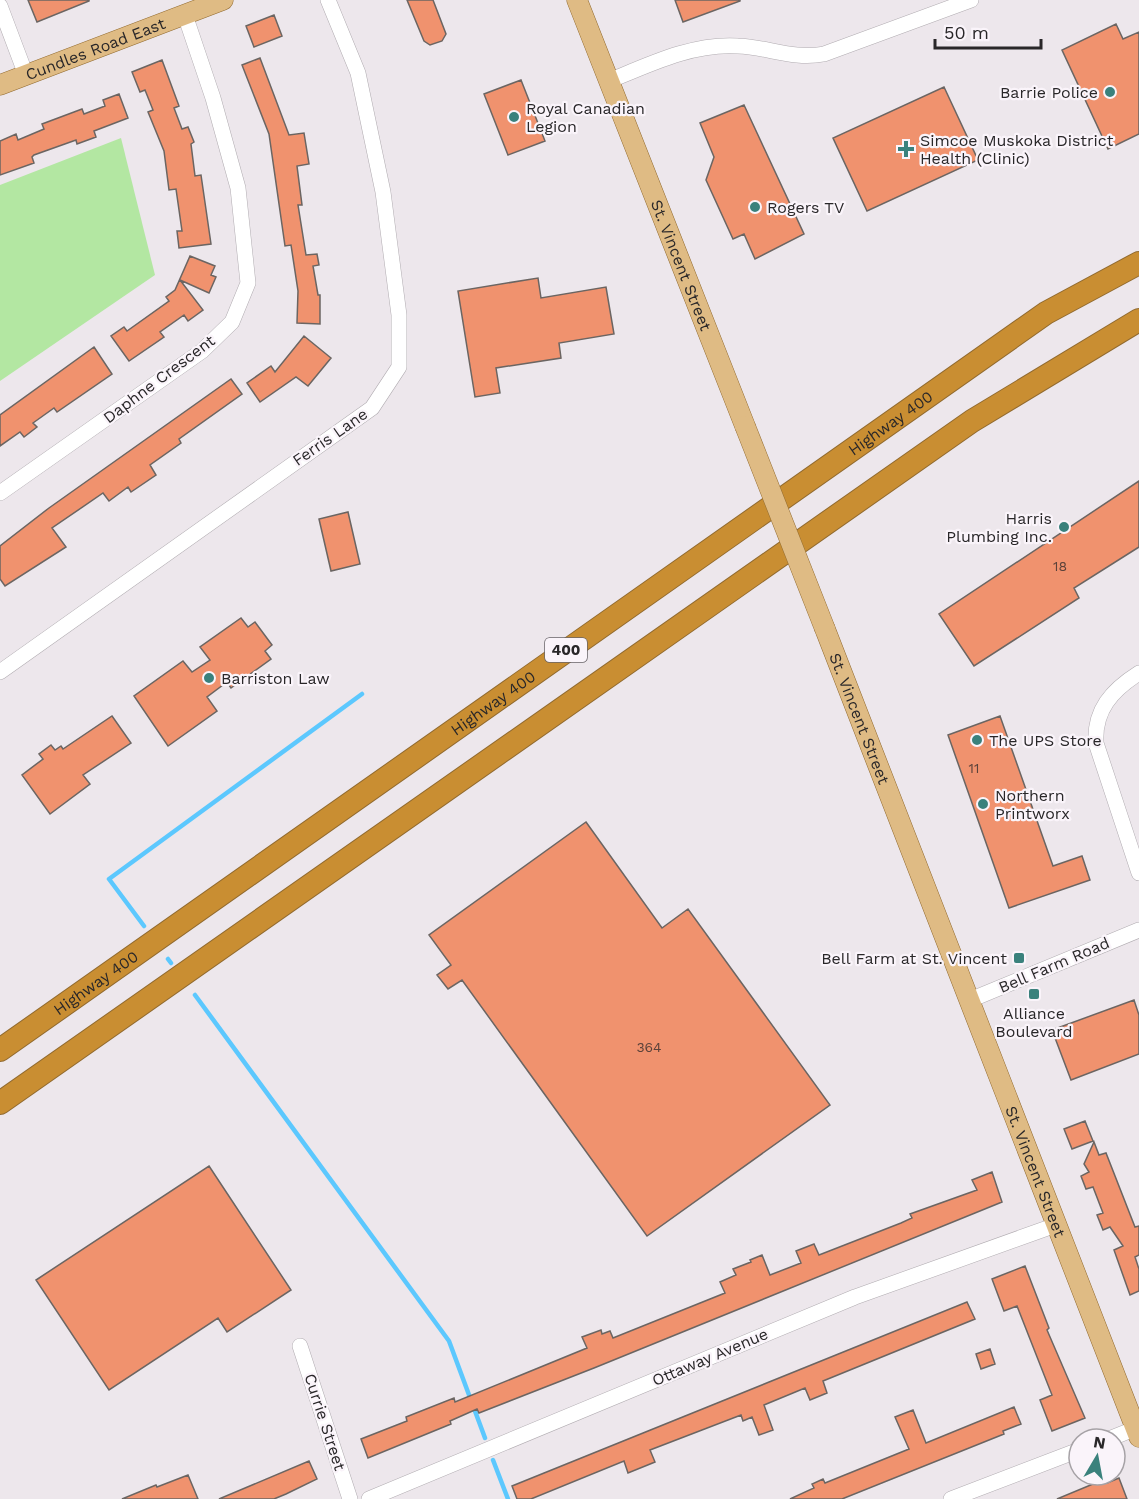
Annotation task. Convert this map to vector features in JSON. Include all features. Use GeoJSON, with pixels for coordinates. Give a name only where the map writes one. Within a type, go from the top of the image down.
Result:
{"type":"FeatureCollection","features":[{"type":"Feature","properties":{"kind":"highway","name":"Highway 400"},"geometry":{"type":"LineString","coordinates":[[0,1050],[1046,313],[1139,263]]}},
{"type":"Feature","properties":{"kind":"highway","name":"400"},"geometry":{"type":"LineString","coordinates":[[0,1103],[972,421],[1103,339],[1139,320]]}},
{"type":"Feature","properties":{"kind":"main road","name":"Cundles Road East"},"geometry":{"type":"LineString","coordinates":[[0,85],[223,0]]}},
{"type":"Feature","properties":{"kind":"main road","name":"St. Vincent Street"},"geometry":{"type":"LineString","coordinates":[[576,0],[825,629],[1056,1226],[1138,1431]]}},
{"type":"Feature","properties":{"kind":"street","name":"Ferris Lane"},"geometry":{"type":"LineString","coordinates":[[0,672],[372,408],[399,367],[399,315],[383,192],[358,73],[328,0]]}},
{"type":"Feature","properties":{"kind":"street"},"geometry":{"type":"LineString","coordinates":[[609,81],[663,59],[713,46],[739,45],[807,57],[824,54],[972,0]]}},
{"type":"Feature","properties":{"kind":"street"},"geometry":{"type":"LineString","coordinates":[[0,6],[26,75]]}},
{"type":"Feature","properties":{"kind":"street","name":"Daphne Crescent"},"geometry":{"type":"LineString","coordinates":[[0,493],[202,351],[231,322],[248,283],[238,188],[213,98],[185,15]]}},
{"type":"Feature","properties":{"kind":"street"},"geometry":{"type":"LineString","coordinates":[[1139,673],[1109,697],[1100,710],[1095,727],[1096,743],[1139,873]]}},
{"type":"Feature","properties":{"kind":"street","name":"Bell Farm Road"},"geometry":{"type":"LineString","coordinates":[[970,1000],[1139,930]]}},
{"type":"Feature","properties":{"kind":"street","name":"Ottaway Avenue"},"geometry":{"type":"LineString","coordinates":[[369,1499],[855,1297],[1056,1226]]}},
{"type":"Feature","properties":{"kind":"street","name":"Currie Street"},"geometry":{"type":"LineString","coordinates":[[300,1346],[350,1499]]}},
{"type":"Feature","properties":{"kind":"street"},"geometry":{"type":"LineString","coordinates":[[953,1499],[1067,1455]]}},
{"type":"Feature","properties":{"kind":"green space"},"geometry":{"type":"Polygon","coordinates":[[[121,138],[155,275],[0,381],[0,185],[121,138]]]}},
{"type":"Feature","properties":{"kind":"building"},"geometry":{"type":"Polygon","coordinates":[[[28,0],[89,0],[89,1],[37,22],[28,0]]]}},
{"type":"Feature","properties":{"kind":"building"},"geometry":{"type":"Polygon","coordinates":[[[407,0],[433,0],[446,34],[442,41],[430,45],[424,41],[407,0]]]}},
{"type":"Feature","properties":{"kind":"building"},"geometry":{"type":"Polygon","coordinates":[[[675,0],[740,0],[740,1],[683,22],[675,0]]]}},
{"type":"Feature","properties":{"kind":"building"},"geometry":{"type":"Polygon","coordinates":[[[274,15],[282,36],[254,47],[246,26],[274,15]]]}},
{"type":"Feature","properties":{"kind":"building","name":"Barrie Police"},"geometry":{"type":"Polygon","coordinates":[[[1116,24],[1123,39],[1139,32],[1139,134],[1108,149],[1062,50],[1116,24]]]}},
{"type":"Feature","properties":{"kind":"building"},"geometry":{"type":"Polygon","coordinates":[[[260,58],[289,135],[304,133],[309,164],[297,166],[302,205],[298,205],[306,255],[317,254],[319,265],[313,266],[318,295],[320,295],[320,324],[297,323],[298,291],[291,245],[285,246],[269,134],[242,65],[260,58]]]}},
{"type":"Feature","properties":{"kind":"building"},"geometry":{"type":"Polygon","coordinates":[[[162,60],[179,106],[174,108],[182,129],[188,127],[194,142],[191,144],[195,176],[201,175],[211,244],[179,248],[177,231],[182,231],[176,189],[169,190],[164,151],[148,112],[153,110],[145,90],[140,92],[132,72],[162,60]]]}},
{"type":"Feature","properties":{"kind":"building","name":"Royal Canadian Legion"},"geometry":{"type":"Polygon","coordinates":[[[521,80],[545,141],[508,155],[484,94],[521,80]]]}},
{"type":"Feature","properties":{"kind":"building","name":"Simcoe Muskoka District Health (Clinic)"},"geometry":{"type":"Polygon","coordinates":[[[944,87],[978,160],[867,211],[833,138],[944,87]]]}},
{"type":"Feature","properties":{"kind":"building"},"geometry":{"type":"Polygon","coordinates":[[[119,94],[128,118],[94,131],[96,137],[77,144],[76,140],[34,155],[32,157],[34,163],[0,175],[0,141],[16,134],[18,140],[44,129],[42,124],[82,109],[84,114],[105,106],[103,100],[119,94]]]}},
{"type":"Feature","properties":{"kind":"building","name":"Rogers TV"},"geometry":{"type":"Polygon","coordinates":[[[744,105],[804,234],[755,259],[744,234],[733,239],[706,180],[714,157],[700,123],[744,105]]]}},
{"type":"Feature","properties":{"kind":"building"},"geometry":{"type":"Polygon","coordinates":[[[190,256],[215,266],[211,275],[216,277],[209,293],[180,280],[203,310],[188,321],[184,315],[160,332],[164,337],[129,361],[111,336],[124,327],[127,331],[169,301],[166,297],[175,290],[190,256]]]}},
{"type":"Feature","properties":{"kind":"building"},"geometry":{"type":"Polygon","coordinates":[[[538,278],[541,298],[606,287],[614,334],[559,343],[561,358],[496,368],[500,393],[475,397],[458,291],[538,278]]]}},
{"type":"Feature","properties":{"kind":"building"},"geometry":{"type":"Polygon","coordinates":[[[304,336],[331,358],[308,386],[296,377],[260,402],[247,383],[271,366],[275,372],[304,336]]]}},
{"type":"Feature","properties":{"kind":"building"},"geometry":{"type":"Polygon","coordinates":[[[94,347],[112,374],[57,412],[54,408],[33,423],[37,427],[24,437],[20,432],[0,446],[0,415],[94,347]]]}},
{"type":"Feature","properties":{"kind":"building"},"geometry":{"type":"Polygon","coordinates":[[[231,379],[242,394],[179,439],[181,443],[150,465],[156,475],[131,492],[128,487],[109,501],[103,493],[52,528],[66,547],[5,586],[0,579],[0,546],[49,508],[231,379]]]}},
{"type":"Feature","properties":{"kind":"building"},"geometry":{"type":"Polygon","coordinates":[[[1139,481],[1139,547],[1074,588],[1079,598],[974,666],[939,614],[1139,481]]]}},
{"type":"Feature","properties":{"kind":"building"},"geometry":{"type":"Polygon","coordinates":[[[348,512],[360,564],[331,571],[319,519],[348,512]]]}},
{"type":"Feature","properties":{"kind":"building"},"geometry":{"type":"Polygon","coordinates":[[[241,618],[248,627],[255,622],[272,645],[265,651],[271,659],[231,688],[227,682],[207,697],[217,711],[168,746],[134,696],[183,661],[192,672],[210,660],[200,647],[241,618]]]}},
{"type":"Feature","properties":{"kind":"building"},"geometry":{"type":"Polygon","coordinates":[[[112,716],[131,743],[83,775],[90,784],[50,814],[22,775],[43,759],[39,754],[51,745],[55,750],[61,746],[63,749],[112,716]]]}},
{"type":"Feature","properties":{"kind":"building"},"geometry":{"type":"Polygon","coordinates":[[[1000,716],[1053,866],[1082,856],[1090,880],[1009,908],[948,735],[1000,716]]]}},
{"type":"Feature","properties":{"kind":"building"},"geometry":{"type":"Polygon","coordinates":[[[586,822],[662,928],[688,909],[830,1105],[647,1236],[462,980],[448,989],[437,975],[451,965],[429,935],[586,822]]]}},
{"type":"Feature","properties":{"kind":"building"},"geometry":{"type":"Polygon","coordinates":[[[1134,1000],[1139,1015],[1139,1054],[1071,1080],[1052,1030],[1134,1000]]]}},
{"type":"Feature","properties":{"kind":"building"},"geometry":{"type":"Polygon","coordinates":[[[1085,1121],[1093,1141],[1072,1149],[1064,1129],[1085,1121]]]}},
{"type":"Feature","properties":{"kind":"building"},"geometry":{"type":"Polygon","coordinates":[[[1094,1142],[1099,1155],[1106,1153],[1135,1227],[1139,1226],[1139,1255],[1135,1257],[1139,1269],[1139,1291],[1130,1295],[1114,1250],[1123,1246],[1110,1227],[1103,1230],[1097,1215],[1103,1213],[1093,1187],[1086,1189],[1081,1176],[1089,1172],[1084,1164],[1094,1142]]]}},
{"type":"Feature","properties":{"kind":"building"},"geometry":{"type":"Polygon","coordinates":[[[209,1166],[291,1290],[227,1332],[218,1318],[109,1390],[36,1280],[209,1166]]]}},
{"type":"Feature","properties":{"kind":"building"},"geometry":{"type":"Polygon","coordinates":[[[992,1172],[1002,1202],[594,1368],[479,1413],[477,1409],[450,1421],[451,1424],[368,1458],[361,1439],[407,1421],[406,1417],[454,1398],[455,1402],[587,1348],[582,1337],[601,1330],[602,1334],[610,1331],[613,1338],[725,1293],[720,1282],[736,1275],[733,1269],[751,1262],[750,1260],[762,1255],[770,1275],[801,1263],[796,1251],[814,1244],[819,1255],[901,1223],[912,1218],[910,1214],[977,1190],[972,1180],[992,1172]]]}},
{"type":"Feature","properties":{"kind":"building"},"geometry":{"type":"Polygon","coordinates":[[[1025,1266],[1049,1328],[1047,1330],[1085,1418],[1052,1431],[1040,1400],[1052,1395],[1017,1306],[1004,1311],[992,1279],[1025,1266]]]}},
{"type":"Feature","properties":{"kind":"building"},"geometry":{"type":"Polygon","coordinates":[[[967,1302],[975,1319],[823,1381],[827,1393],[810,1400],[805,1388],[764,1405],[773,1430],[759,1435],[752,1417],[743,1421],[741,1415],[650,1450],[655,1462],[628,1473],[624,1461],[531,1499],[517,1499],[512,1486],[967,1302]]]}},
{"type":"Feature","properties":{"kind":"building"},"geometry":{"type":"Polygon","coordinates":[[[990,1349],[995,1364],[981,1369],[976,1354],[990,1349]]]}},
{"type":"Feature","properties":{"kind":"building"},"geometry":{"type":"Polygon","coordinates":[[[1014,1407],[1021,1424],[1003,1431],[1004,1434],[842,1499],[790,1499],[814,1488],[812,1484],[823,1479],[825,1483],[909,1449],[895,1417],[913,1410],[926,1443],[1014,1407]]]}},
{"type":"Feature","properties":{"kind":"building"},"geometry":{"type":"Polygon","coordinates":[[[309,1461],[317,1479],[286,1494],[274,1499],[219,1499],[309,1461]]]}},
{"type":"Feature","properties":{"kind":"building"},"geometry":{"type":"Polygon","coordinates":[[[188,1475],[198,1499],[122,1499],[156,1485],[157,1487],[188,1475]]]}},
{"type":"Feature","properties":{"kind":"building"},"geometry":{"type":"Polygon","coordinates":[[[1086,1487],[1122,1487],[1127,1499],[1057,1499],[1086,1487]]]}},
{"type":"Feature","properties":{"kind":"waterway"},"geometry":{"type":"LineString","coordinates":[[144,926],[109,879],[362,694]]}},
{"type":"Feature","properties":{"kind":"waterway"},"geometry":{"type":"LineString","coordinates":[[168,959],[171,963]]}},
{"type":"Feature","properties":{"kind":"waterway"},"geometry":{"type":"LineString","coordinates":[[195,995],[449,1341],[485,1438]]}},
{"type":"Feature","properties":{"kind":"waterway"},"geometry":{"type":"LineString","coordinates":[[493,1460],[508,1499]]}},
{"type":"Feature","properties":{"kind":"place","name":"Barrie Police"},"geometry":{"type":"Point","coordinates":[1110,92]}},
{"type":"Feature","properties":{"kind":"place","name":"Royal Canadian Legion"},"geometry":{"type":"Point","coordinates":[514,117]}},
{"type":"Feature","properties":{"kind":"place","name":"Simcoe Muskoka District Health (Clinic)"},"geometry":{"type":"Point","coordinates":[906,149]}},
{"type":"Feature","properties":{"kind":"place","name":"Rogers TV"},"geometry":{"type":"Point","coordinates":[755,207]}},
{"type":"Feature","properties":{"kind":"place","name":"Harris Plumbing Inc."},"geometry":{"type":"Point","coordinates":[1064,527]}},
{"type":"Feature","properties":{"kind":"place","name":"Barriston Law"},"geometry":{"type":"Point","coordinates":[209,678]}},
{"type":"Feature","properties":{"kind":"place","name":"The UPS Store"},"geometry":{"type":"Point","coordinates":[977,740]}},
{"type":"Feature","properties":{"kind":"place","name":"Northern Printworx"},"geometry":{"type":"Point","coordinates":[983,804]}},
{"type":"Feature","properties":{"kind":"place","name":"Bell Farm at St. Vincent"},"geometry":{"type":"Point","coordinates":[1019,958]}},
{"type":"Feature","properties":{"kind":"place","name":"Alliance Boulevard"},"geometry":{"type":"Point","coordinates":[1034,994]}}]}
